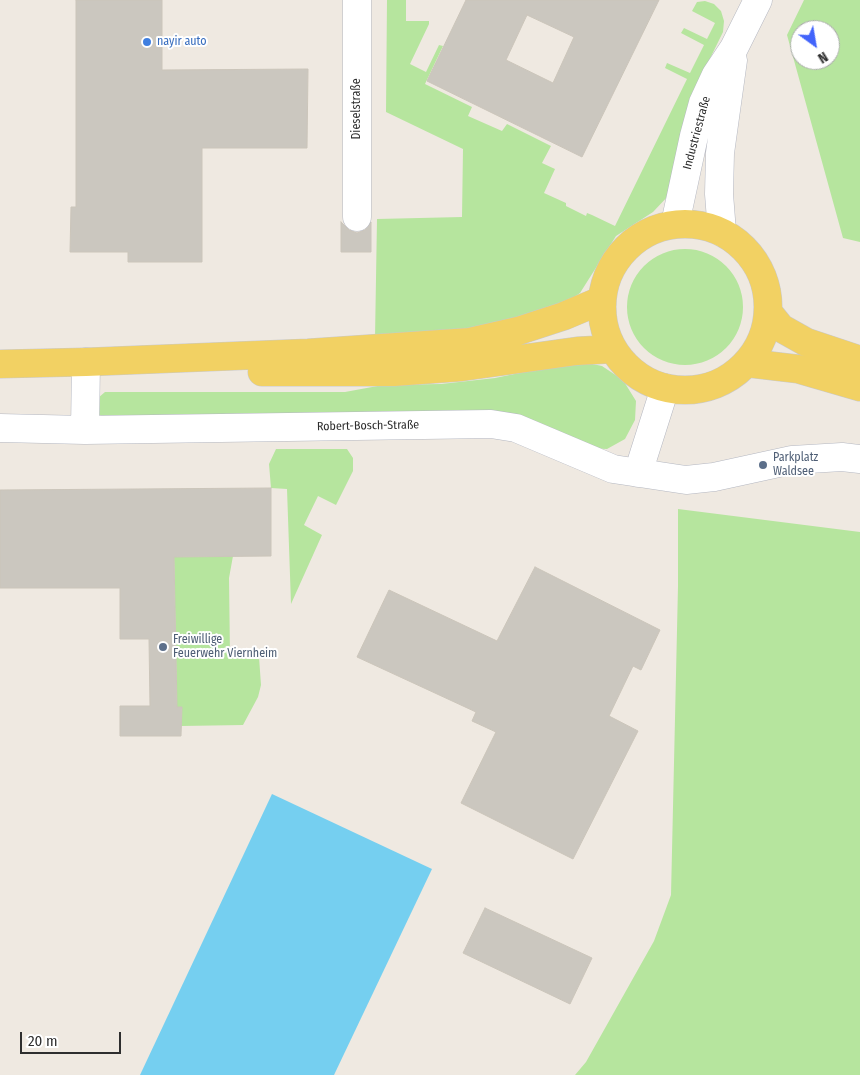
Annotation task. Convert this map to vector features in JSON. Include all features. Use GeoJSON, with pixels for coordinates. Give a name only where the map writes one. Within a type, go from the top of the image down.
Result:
{"type":"FeatureCollection","features":[{"type":"Feature","properties":{"kind":"main road"},"geometry":{"type":"LineString","coordinates":[[675,224],[699,224],[722,232],[742,246],[757,265],[766,287],[768,312],[762,339],[747,363],[730,377],[710,387],[688,391],[666,388],[644,380],[626,367],[613,349],[604,326],[602,300],[609,273],[625,250],[648,233],[675,224]]}},
{"type":"Feature","properties":{"kind":"main road"},"geometry":{"type":"LineString","coordinates":[[0,364],[308,353],[470,342],[518,331],[564,316],[602,300]]}},
{"type":"Feature","properties":{"kind":"main road"},"geometry":{"type":"LineString","coordinates":[[768,312],[781,328],[806,342],[860,360]]}},
{"type":"Feature","properties":{"kind":"main road"},"geometry":{"type":"LineString","coordinates":[[86,362],[214,371],[394,372],[462,367],[577,351],[613,349]]}},
{"type":"Feature","properties":{"kind":"main road"},"geometry":{"type":"LineString","coordinates":[[747,363],[798,369],[860,387]]}},
{"type":"Feature","properties":{"kind":"street","name":"Dieselstraße"},"geometry":{"type":"LineString","coordinates":[[357,0],[357,217]]}},
{"type":"Feature","properties":{"kind":"street","name":"Industriestraße"},"geometry":{"type":"LineString","coordinates":[[675,224],[703,103],[716,75],[734,48],[754,1]]}},
{"type":"Feature","properties":{"kind":"street","name":"Industriestraße"},"geometry":{"type":"LineString","coordinates":[[722,232],[719,194],[720,153],[734,48]]}},
{"type":"Feature","properties":{"kind":"street"},"geometry":{"type":"LineString","coordinates":[[85,430],[86,362]]}},
{"type":"Feature","properties":{"kind":"street"},"geometry":{"type":"LineString","coordinates":[[638,473],[666,388]]}},
{"type":"Feature","properties":{"kind":"street","name":"Robert-Bosch-Straße"},"geometry":{"type":"LineString","coordinates":[[0,428],[85,430],[491,424],[516,428],[613,469],[686,480],[792,460],[842,457],[860,459]]}},
{"type":"Feature","properties":{"kind":"green space"},"geometry":{"type":"Polygon","coordinates":[[[387,0],[406,0],[406,21],[429,21],[410,64],[426,72],[439,45],[443,46],[425,84],[472,107],[468,116],[502,131],[507,124],[551,146],[542,163],[555,169],[544,193],[566,203],[566,206],[586,216],[587,213],[615,226],[687,79],[665,68],[667,63],[690,73],[704,45],[681,33],[684,28],[707,39],[715,23],[692,11],[697,2],[705,1],[714,4],[721,11],[724,21],[723,32],[696,87],[670,194],[653,212],[616,236],[580,293],[558,309],[528,319],[456,331],[375,338],[377,219],[462,217],[463,149],[386,112],[387,0]]]}},
{"type":"Feature","properties":{"kind":"green space"},"geometry":{"type":"Polygon","coordinates":[[[804,0],[860,0],[860,242],[843,238],[797,70],[840,70],[840,20],[794,20],[804,0]]]}},
{"type":"Feature","properties":{"kind":"green space"},"geometry":{"type":"Polygon","coordinates":[[[790,29],[790,46],[787,35],[790,29]]]}},
{"type":"Feature","properties":{"kind":"green space"},"geometry":{"type":"Polygon","coordinates":[[[685,249],[707,253],[717,258],[726,266],[734,275],[739,285],[743,307],[739,329],[734,339],[726,348],[717,356],[707,361],[685,365],[663,361],[653,356],[644,348],[636,339],[631,329],[627,307],[631,285],[636,275],[644,266],[653,258],[663,253],[685,249]]]}},
{"type":"Feature","properties":{"kind":"green space"},"geometry":{"type":"Polygon","coordinates":[[[578,361],[602,366],[623,380],[636,401],[635,420],[625,439],[607,449],[587,448],[550,431],[109,418],[99,415],[98,398],[105,392],[345,392],[383,385],[441,384],[495,378],[578,361]]]}},
{"type":"Feature","properties":{"kind":"green space"},"geometry":{"type":"Polygon","coordinates":[[[276,449],[347,449],[353,458],[353,471],[336,505],[318,496],[304,525],[322,535],[291,604],[287,489],[271,488],[269,464],[276,449]]]}},
{"type":"Feature","properties":{"kind":"green space"},"geometry":{"type":"Polygon","coordinates":[[[678,509],[860,532],[860,1075],[575,1075],[586,1062],[654,941],[671,895],[678,509]]]}},
{"type":"Feature","properties":{"kind":"green space"},"geometry":{"type":"Polygon","coordinates":[[[233,556],[229,578],[230,656],[259,657],[261,685],[258,697],[243,725],[181,726],[182,707],[177,707],[174,557],[233,556]]]}},
{"type":"Feature","properties":{"kind":"water"},"geometry":{"type":"Polygon","coordinates":[[[272,794],[432,869],[334,1075],[140,1075],[272,794]]]}},
{"type":"Feature","properties":{"kind":"building"},"geometry":{"type":"Polygon","coordinates":[[[76,0],[162,0],[162,70],[308,69],[307,148],[202,148],[202,262],[128,262],[128,252],[70,252],[71,207],[76,207],[76,0]]]}},
{"type":"Feature","properties":{"kind":"building"},"geometry":{"type":"Polygon","coordinates":[[[466,0],[659,0],[582,157],[427,81],[466,0]],[[527,15],[506,60],[553,83],[574,37],[527,15]]]}},
{"type":"Feature","properties":{"kind":"building"},"geometry":{"type":"Polygon","coordinates":[[[341,222],[349,230],[357,233],[365,230],[371,222],[371,252],[341,252],[341,222]]]}},
{"type":"Feature","properties":{"kind":"building","name":"Freiwillige Feuerwehr Viernheim"},"geometry":{"type":"Polygon","coordinates":[[[271,488],[271,556],[174,557],[177,707],[182,707],[181,736],[120,736],[120,706],[150,706],[149,639],[120,639],[120,588],[0,588],[0,490],[271,488]]]}},
{"type":"Feature","properties":{"kind":"building"},"geometry":{"type":"Polygon","coordinates":[[[535,567],[660,630],[641,670],[633,666],[609,716],[638,731],[573,859],[461,803],[496,732],[472,721],[476,712],[357,657],[389,590],[497,641],[535,567]]]}},
{"type":"Feature","properties":{"kind":"building"},"geometry":{"type":"Polygon","coordinates":[[[485,908],[592,958],[570,1004],[463,953],[485,908]]]}},
{"type":"Feature","properties":{"kind":"place","name":"nayir auto"},"geometry":{"type":"Point","coordinates":[147,42]}},
{"type":"Feature","properties":{"kind":"place","name":"Parkplatz Waldsee"},"geometry":{"type":"Point","coordinates":[763,465]}},
{"type":"Feature","properties":{"kind":"place","name":"Freiwillige Feuerwehr Viernheim"},"geometry":{"type":"Point","coordinates":[163,647]}}]}
